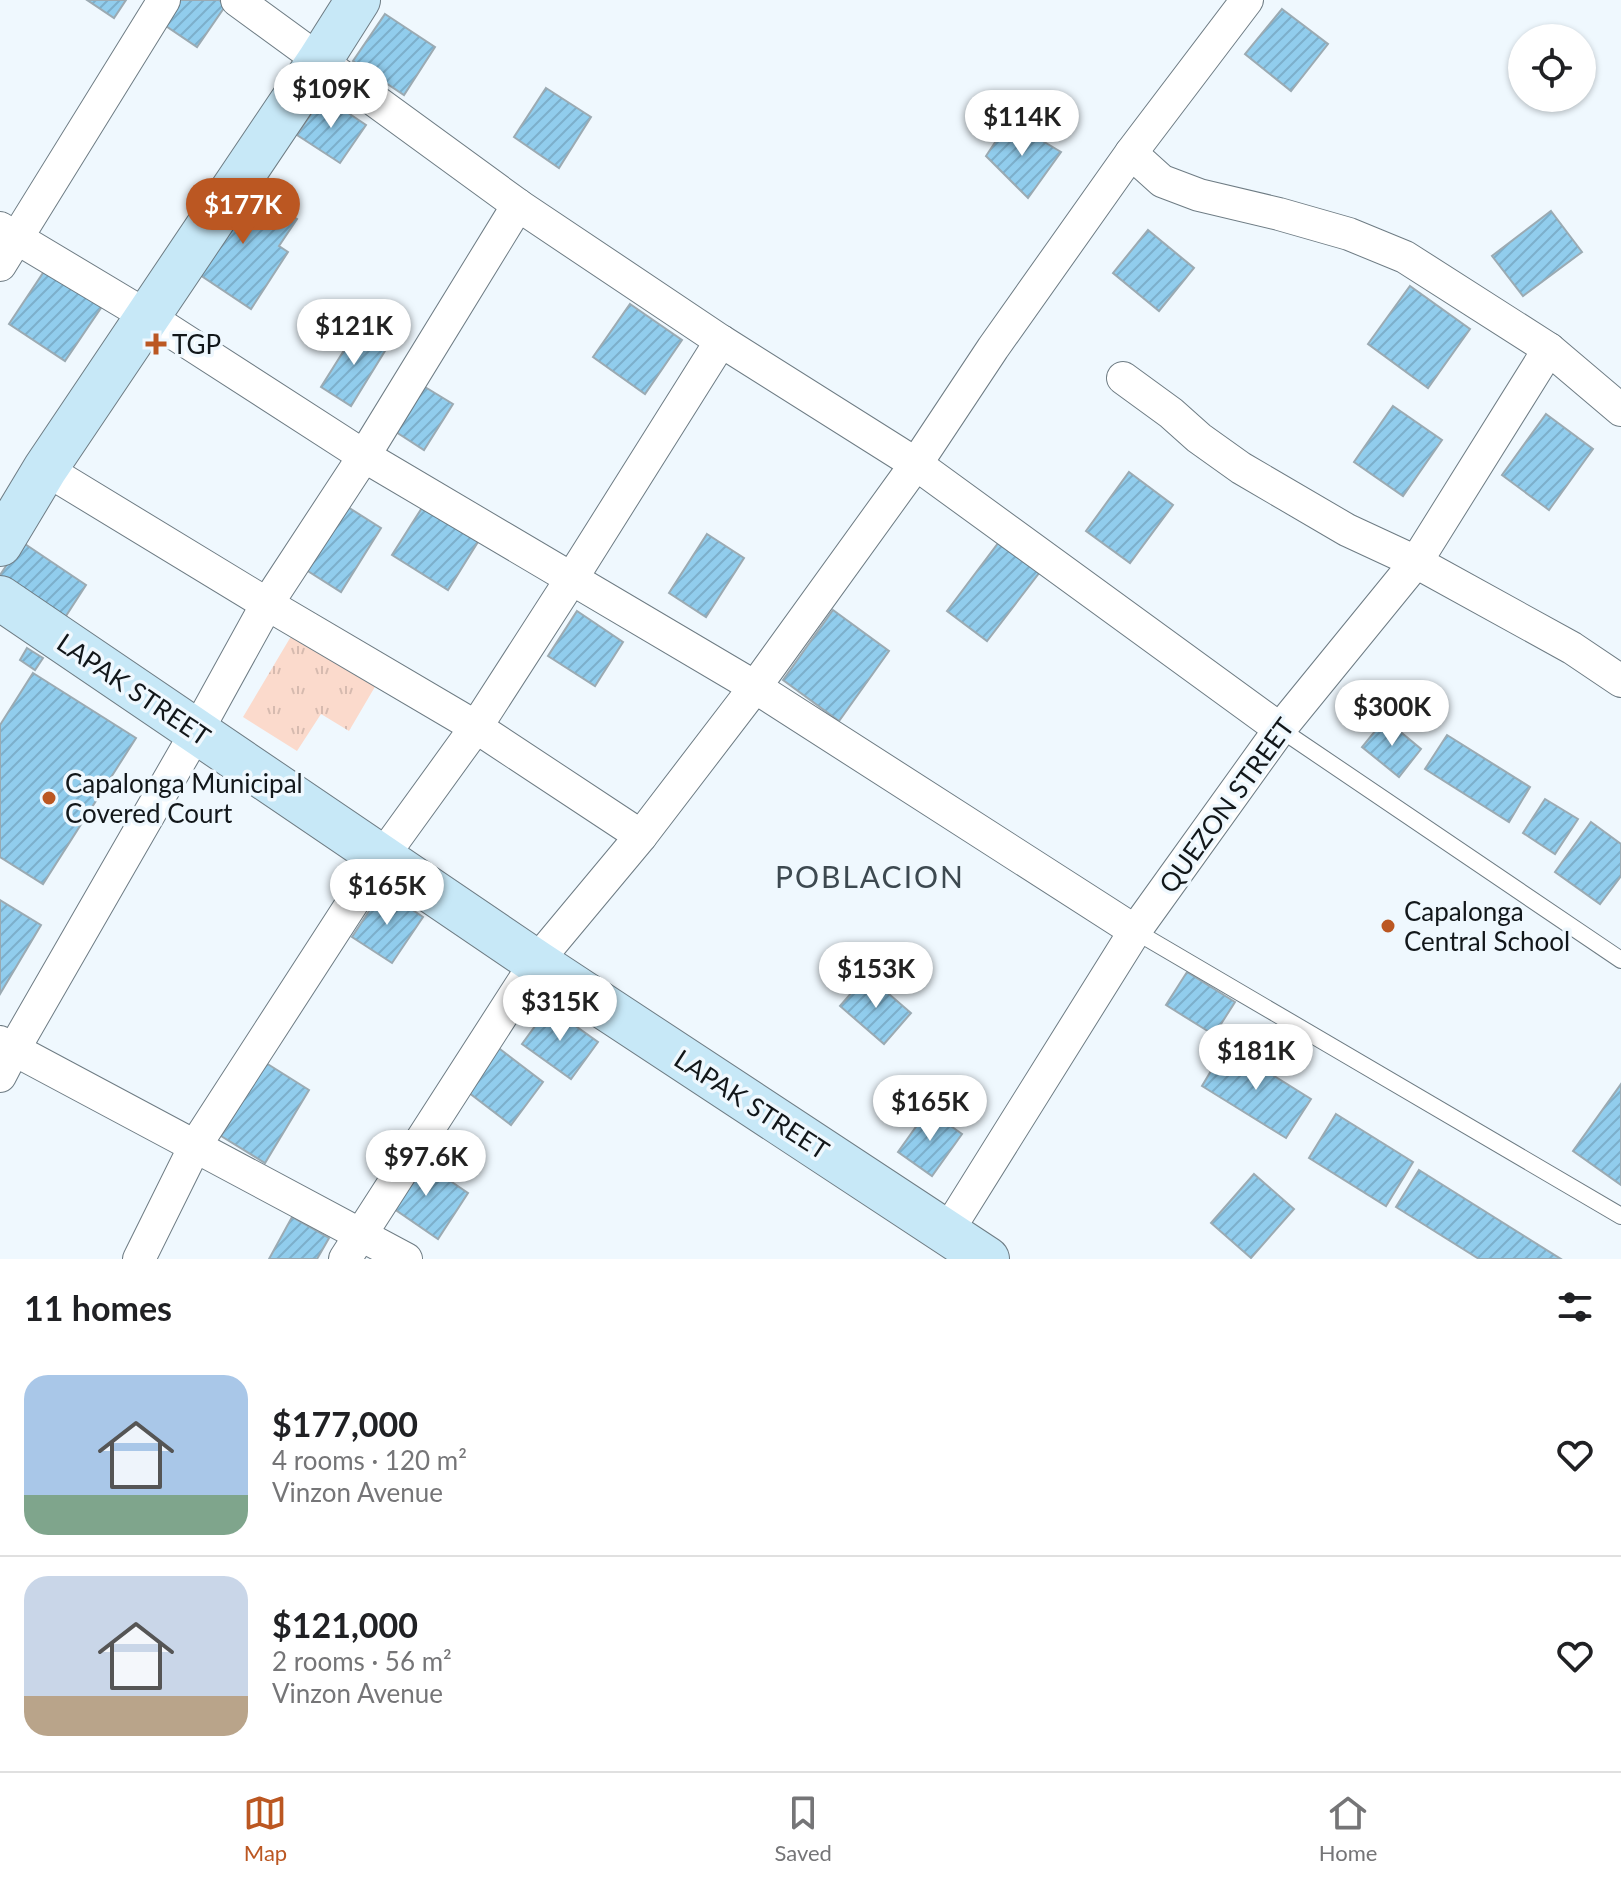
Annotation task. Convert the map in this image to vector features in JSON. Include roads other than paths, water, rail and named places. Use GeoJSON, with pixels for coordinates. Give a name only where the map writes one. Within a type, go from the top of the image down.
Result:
{"type":"FeatureCollection","features":[{"type":"Feature","properties":{"kind":"main road"},"geometry":{"type":"LineString","coordinates":[[0,544],[45,469],[358,0]]}},
{"type":"Feature","properties":{"kind":"main road","name":"LAPAK STREET"},"geometry":{"type":"LineString","coordinates":[[0,598],[536,962],[987,1259]]}},
{"type":"Feature","properties":{"kind":"street"},"geometry":{"type":"LineString","coordinates":[[0,265],[9,233],[164,0]]}},
{"type":"Feature","properties":{"kind":"street"},"geometry":{"type":"LineString","coordinates":[[237,0],[518,205],[721,341],[916,464],[1280,729]]}},
{"type":"Feature","properties":{"kind":"street"},"geometry":{"type":"LineString","coordinates":[[353,1247],[536,962],[641,836],[755,687],[916,464],[993,348],[1131,153],[1247,0]]}},
{"type":"Feature","properties":{"kind":"street"},"geometry":{"type":"LineString","coordinates":[[1131,153],[1162,181],[1199,195],[1349,234],[1405,257],[1549,349],[1621,410]]}},
{"type":"Feature","properties":{"kind":"street"},"geometry":{"type":"LineString","coordinates":[[406,1259],[353,1247],[195,1146],[5,1055],[197,731],[267,604],[364,456],[518,205]]}},
{"type":"Feature","properties":{"kind":"street"},"geometry":{"type":"LineString","coordinates":[[9,233],[147,316],[364,456],[755,687],[1135,931]]}},
{"type":"Feature","properties":{"kind":"street"},"geometry":{"type":"LineString","coordinates":[[139,1259],[195,1146],[382,857],[476,727],[721,341]]}},
{"type":"Feature","properties":{"kind":"street","name":"QUEZON STREET"},"geometry":{"type":"LineString","coordinates":[[947,1232],[1135,931],[1280,729],[1416,562],[1549,349]]}},
{"type":"Feature","properties":{"kind":"street"},"geometry":{"type":"LineString","coordinates":[[1123,378],[1241,468],[1347,530],[1416,562],[1572,648],[1621,681]]}},
{"type":"Feature","properties":{"kind":"street"},"geometry":{"type":"LineString","coordinates":[[45,469],[476,727],[641,836]]}},
{"type":"Feature","properties":{"kind":"lane"},"geometry":{"type":"LineString","coordinates":[[1280,729],[1621,960]]}},
{"type":"Feature","properties":{"kind":"lane"},"geometry":{"type":"LineString","coordinates":[[1135,931],[1621,1216]]}},
{"type":"Feature","properties":{"kind":"place","name":"TGP"},"geometry":{"type":"Point","coordinates":[156,344]}},
{"type":"Feature","properties":{"kind":"place","name":"Capalonga Municipal Covered Court"},"geometry":{"type":"Point","coordinates":[49,798]}},
{"type":"Feature","properties":{"kind":"place","name":"Capalonga Central School"},"geometry":{"type":"Point","coordinates":[1388,926]}},
{"type":"Feature","properties":{"kind":"district","name":"POBLACION"},"geometry":{"type":"Point","coordinates":[870,876]}}]}
